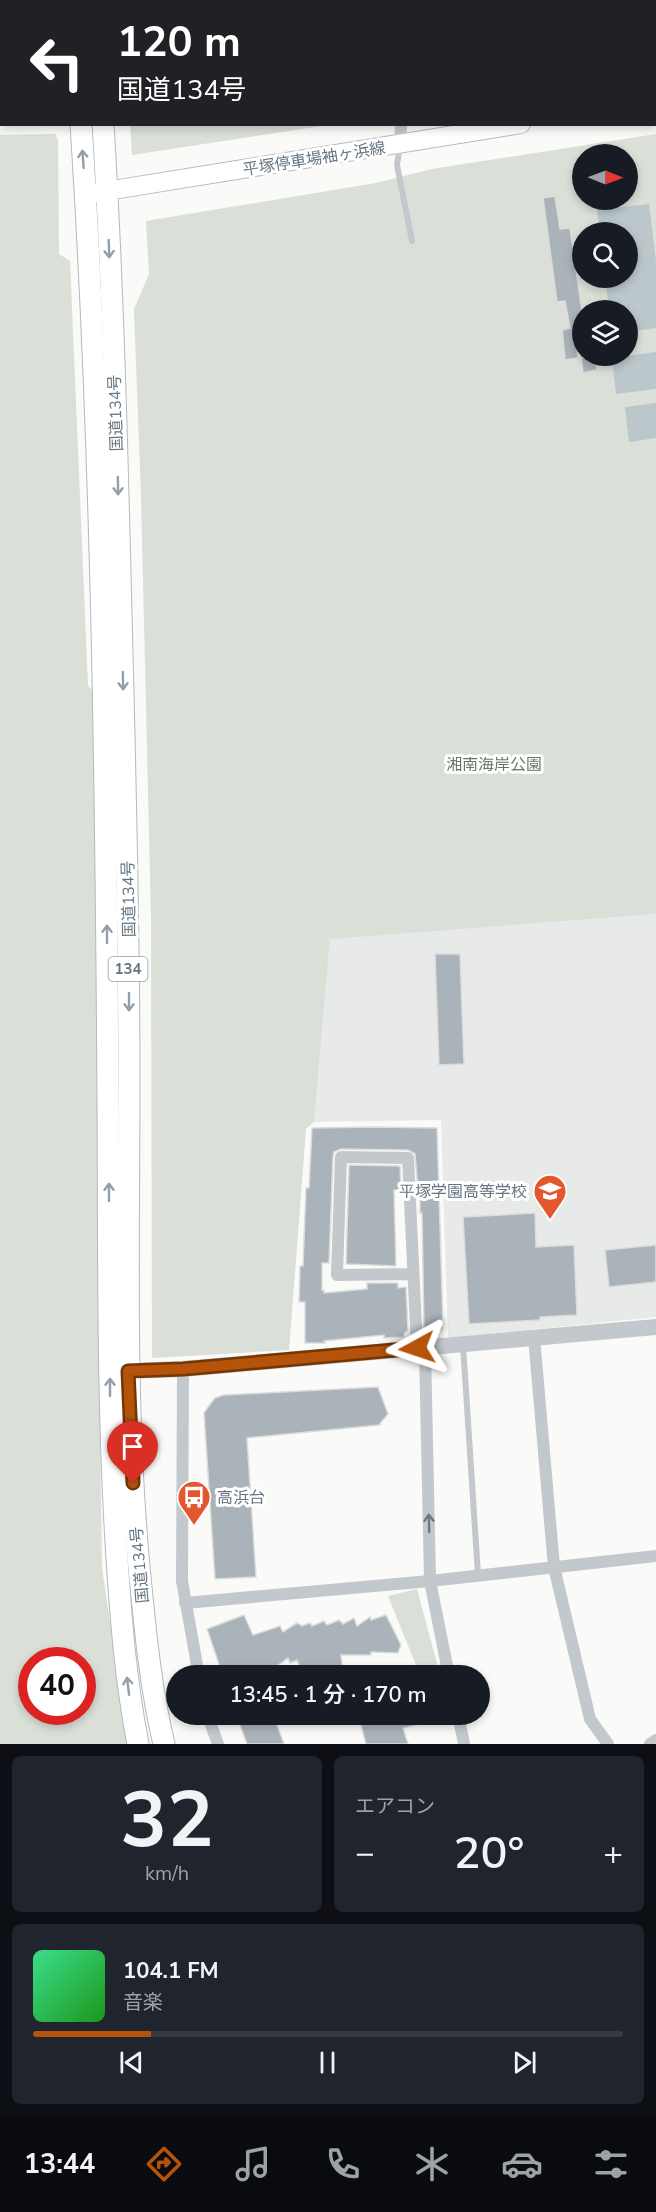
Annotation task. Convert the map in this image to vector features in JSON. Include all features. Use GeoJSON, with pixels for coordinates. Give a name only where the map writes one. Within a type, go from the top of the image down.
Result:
{"type":"FeatureCollection","features":[{"type":"Feature","properties":{"kind":"highway","name":"国道134号"},"geometry":{"type":"LineString","coordinates":[[81,126],[98,477],[106,872],[110,1427],[123,1642],[138,1744]]}},
{"type":"Feature","properties":{"kind":"highway","name":"国道134号"},"geometry":{"type":"LineString","coordinates":[[103,126],[118,476],[127,839],[130,1443],[145,1630],[164,1744]]}},
{"type":"Feature","properties":{"kind":"main road","name":"平塚停車場袖ヶ浜線"},"geometry":{"type":"LineString","coordinates":[[85,194],[509,126]]}},
{"type":"Feature","properties":{"kind":"street"},"geometry":{"type":"LineString","coordinates":[[400,145],[401,126]]}},
{"type":"Feature","properties":{"kind":"street"},"geometry":{"type":"LineString","coordinates":[[413,1274],[337,1275],[341,1157],[408,1158],[413,1274],[421,1347],[430,1581],[447,1665]]}},
{"type":"Feature","properties":{"kind":"street"},"geometry":{"type":"LineString","coordinates":[[128,1371],[183,1369],[656,1327]]}},
{"type":"Feature","properties":{"kind":"street"},"geometry":{"type":"LineString","coordinates":[[534,1337],[554,1567],[590,1719],[608,1744]]}},
{"type":"Feature","properties":{"kind":"street"},"geometry":{"type":"LineString","coordinates":[[183,1369],[182,1581],[197,1665]]}},
{"type":"Feature","properties":{"kind":"street"},"geometry":{"type":"LineString","coordinates":[[185,1603],[430,1581],[656,1556]]}},
{"type":"Feature","properties":{"kind":"street"},"geometry":{"type":"LineString","coordinates":[[211,1725],[218,1744]]}},
{"type":"Feature","properties":{"kind":"street"},"geometry":{"type":"LineString","coordinates":[[460,1725],[464,1744]]}},
{"type":"Feature","properties":{"kind":"street"},"geometry":{"type":"LineString","coordinates":[[650,1744],[656,1740]]}},
{"type":"Feature","properties":{"kind":"lane"},"geometry":{"type":"LineString","coordinates":[[400,145],[397,165],[412,241]]}},
{"type":"Feature","properties":{"kind":"lane"},"geometry":{"type":"LineString","coordinates":[[463,1344],[478,1575]]}},
{"type":"Feature","properties":{"kind":"shaded area"},"geometry":{"type":"Polygon","coordinates":[[[649,204],[656,261],[656,328],[638,330],[638,300],[608,300],[606,288],[638,288],[638,222],[599,222],[597,210],[638,210],[638,205],[649,204]]]}},
{"type":"Feature","properties":{"kind":"shaded area"},"geometry":{"type":"Polygon","coordinates":[[[656,352],[656,389],[616,394],[613,366],[638,366],[638,354],[656,352]]]}},
{"type":"Feature","properties":{"kind":"shaded area"},"geometry":{"type":"Polygon","coordinates":[[[656,403],[656,438],[629,442],[625,407],[656,403]]]}},
{"type":"Feature","properties":{"kind":"shaded area","name":"平塚学園高等学校"},"geometry":{"type":"Polygon","coordinates":[[[656,914],[656,1317],[448,1338],[441,1120],[314,1122],[330,938],[656,914]]]}},
{"type":"Feature","properties":{"kind":"green space"},"geometry":{"type":"Polygon","coordinates":[[[130,126],[321,126],[132,155],[130,126]]]}},
{"type":"Feature","properties":{"kind":"green space"},"geometry":{"type":"Polygon","coordinates":[[[55,134],[58,140],[59,254],[70,261],[88,686],[103,702],[98,1284],[102,1568],[128,1744],[0,1744],[0,135],[55,134]]]}},
{"type":"Feature","properties":{"kind":"green space","name":"湘南海岸公園"},"geometry":{"type":"Polygon","coordinates":[[[656,134],[656,914],[330,939],[314,1122],[306,1129],[289,1350],[152,1358],[151,917],[134,309],[149,274],[146,221],[376,183],[432,169],[572,147],[572,210],[638,210],[638,144],[592,144],[656,134]]]}},
{"type":"Feature","properties":{"kind":"green space"},"geometry":{"type":"Polygon","coordinates":[[[417,1589],[437,1665],[416,1665],[388,1596],[417,1589]]]}},
{"type":"Feature","properties":{"kind":"building"},"geometry":{"type":"Polygon","coordinates":[[[555,196],[560,229],[570,228],[572,288],[579,288],[580,300],[572,300],[572,359],[565,360],[562,330],[570,328],[565,301],[557,302],[543,198],[555,196]]]}},
{"type":"Feature","properties":{"kind":"building"},"geometry":{"type":"Polygon","coordinates":[[[582,366],[596,366],[597,370],[583,373],[582,366]]]}},
{"type":"Feature","properties":{"kind":"building"},"geometry":{"type":"Polygon","coordinates":[[[435,954],[460,954],[464,1064],[439,1065],[435,954]]]}},
{"type":"Feature","properties":{"kind":"building"},"geometry":{"type":"Polygon","coordinates":[[[312,1128],[437,1128],[442,1330],[424,1331],[422,1213],[420,1213],[420,1190],[418,1190],[415,1154],[408,1150],[341,1149],[334,1152],[333,1157],[329,1263],[322,1263],[322,1290],[324,1293],[367,1289],[367,1283],[398,1283],[398,1288],[406,1287],[408,1331],[403,1337],[384,1338],[384,1335],[324,1341],[325,1343],[305,1343],[305,1302],[299,1302],[300,1266],[303,1266],[306,1188],[309,1188],[312,1128]]]}},
{"type":"Feature","properties":{"kind":"building"},"geometry":{"type":"Polygon","coordinates":[[[349,1165],[400,1166],[401,1190],[394,1190],[396,1266],[346,1264],[349,1165]]]}},
{"type":"Feature","properties":{"kind":"building"},"geometry":{"type":"Polygon","coordinates":[[[535,1213],[536,1247],[574,1245],[577,1315],[540,1317],[540,1320],[469,1324],[463,1217],[535,1213]]]}},
{"type":"Feature","properties":{"kind":"building"},"geometry":{"type":"Polygon","coordinates":[[[656,1245],[656,1282],[609,1287],[605,1250],[656,1245]]]}},
{"type":"Feature","properties":{"kind":"building"},"geometry":{"type":"Polygon","coordinates":[[[378,1387],[388,1414],[379,1425],[247,1438],[256,1577],[215,1579],[204,1413],[215,1398],[224,1395],[378,1387]]]}},
{"type":"Feature","properties":{"kind":"building"},"geometry":{"type":"Polygon","coordinates":[[[244,1615],[253,1635],[280,1626],[283,1632],[297,1623],[302,1626],[310,1623],[312,1626],[324,1621],[327,1625],[339,1620],[343,1624],[354,1618],[357,1626],[370,1617],[371,1620],[386,1615],[401,1645],[398,1653],[371,1652],[371,1655],[341,1655],[342,1665],[299,1665],[297,1660],[290,1663],[288,1658],[278,1665],[219,1665],[207,1629],[244,1615]]]}},
{"type":"Feature","properties":{"kind":"building"},"geometry":{"type":"Polygon","coordinates":[[[240,1725],[277,1725],[284,1744],[247,1744],[240,1725]]]}},
{"type":"Feature","properties":{"kind":"building"},"geometry":{"type":"Polygon","coordinates":[[[361,1725],[416,1725],[403,1728],[408,1744],[366,1744],[361,1725]]]}},
{"type":"Feature","properties":{"kind":"place","name":"平塚学園高等学校"},"geometry":{"type":"Point","coordinates":[550,1220]}},
{"type":"Feature","properties":{"kind":"place","name":"高浜台"},"geometry":{"type":"Point","coordinates":[194,1526]}},
{"type":"Feature","properties":{"kind":"route"},"geometry":{"type":"LineString","coordinates":[[133,1483],[128,1371],[183,1369],[417,1348]]}}]}
